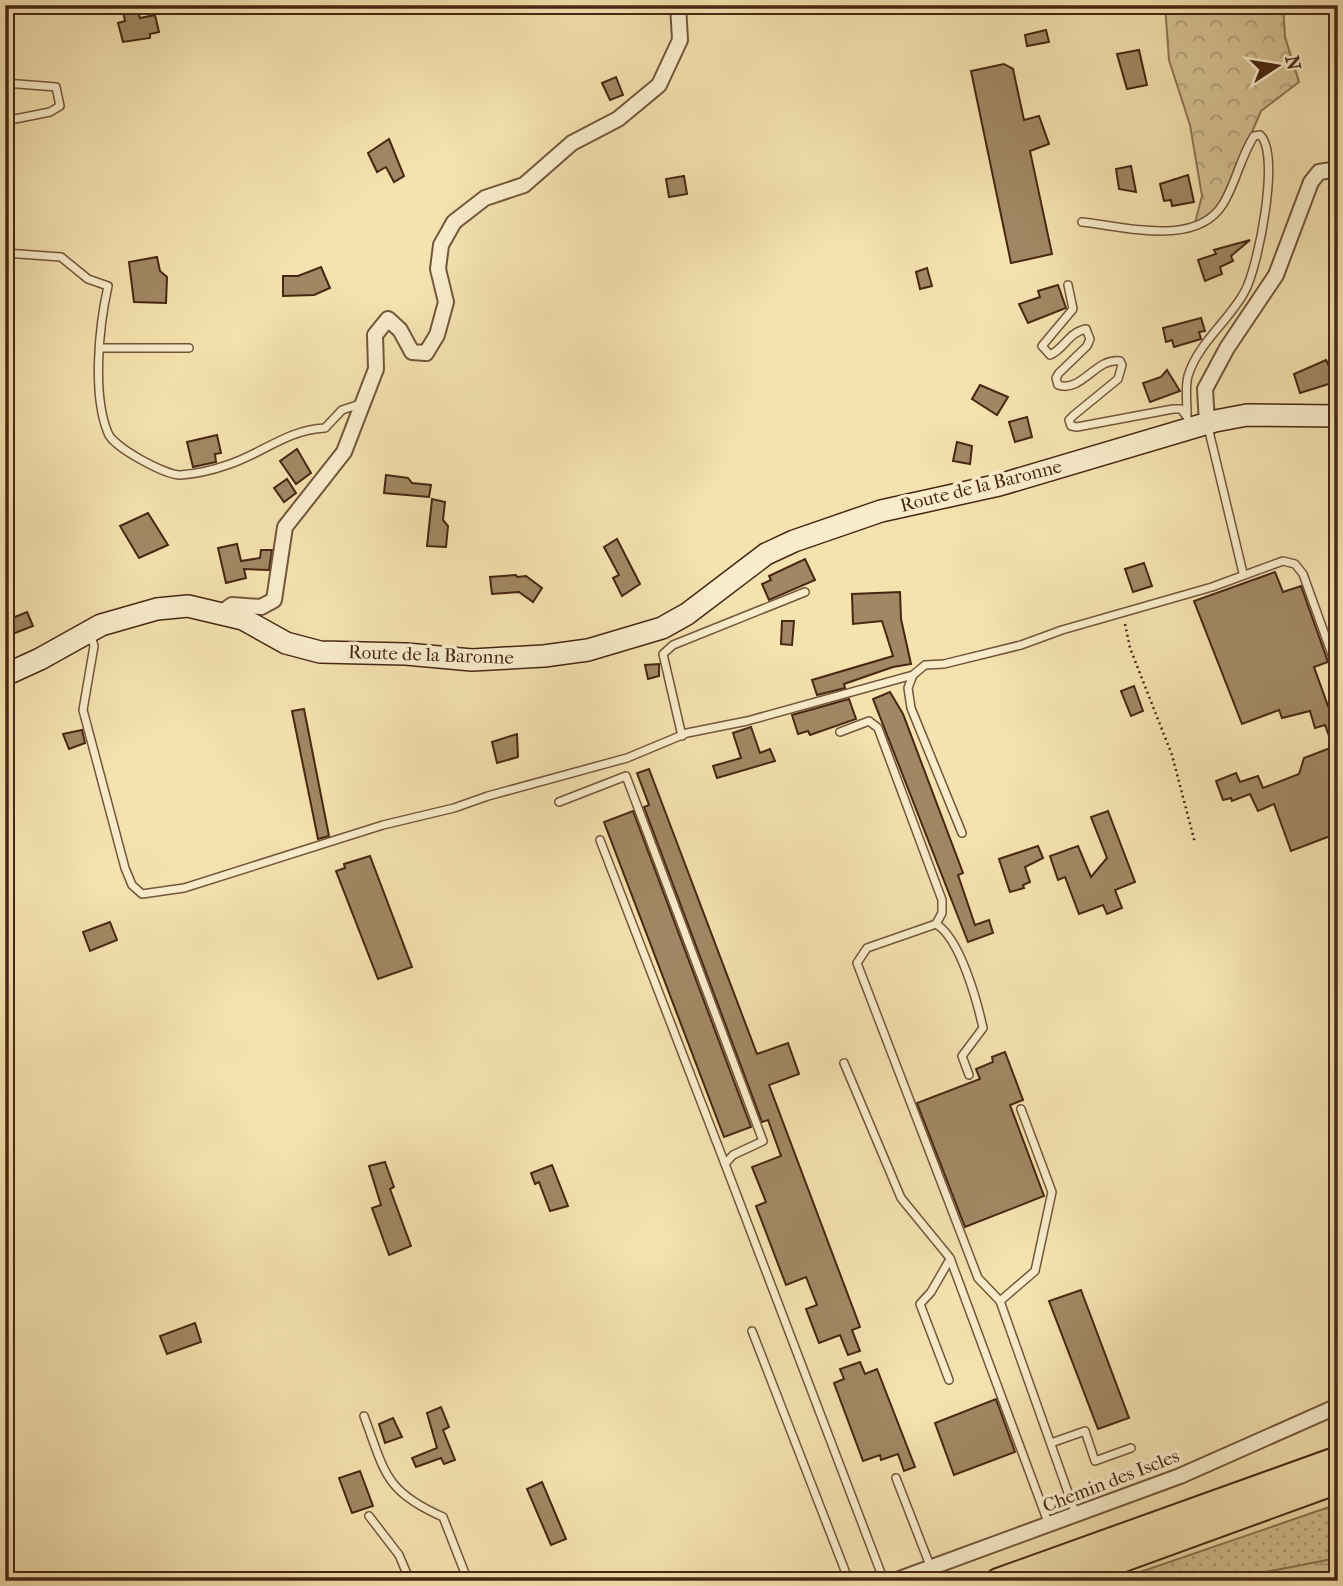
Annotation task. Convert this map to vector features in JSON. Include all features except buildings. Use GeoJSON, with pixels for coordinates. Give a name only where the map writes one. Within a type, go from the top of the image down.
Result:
{"type":"FeatureCollection","features":[{"type":"Feature","properties":{"kind":"highway"},"geometry":{"type":"LineString","coordinates":[[998,1581],[1338,1459]]}},
{"type":"Feature","properties":{"kind":"highway"},"geometry":{"type":"LineString","coordinates":[[1063,1581],[1338,1481]]}},
{"type":"Feature","properties":{"kind":"main road","name":"Route de la Baronne"},"geometry":{"type":"LineString","coordinates":[[5,675],[89,631],[124,616],[157,608],[188,606],[243,619],[286,643],[320,652],[406,654],[472,660],[544,656],[588,650],[630,639],[670,623],[687,614],[766,554],[794,541],[881,511],[1013,482],[1195,422],[1247,415],[1338,416]]}},
{"type":"Feature","properties":{"kind":"street"},"geometry":{"type":"LineString","coordinates":[[222,612],[232,605],[261,607],[274,600],[289,519],[323,482],[344,452],[376,369],[375,335],[388,319],[400,330],[412,352],[426,353],[437,335],[446,302],[439,269],[441,245],[454,222],[485,198],[524,185],[572,143],[618,119],[659,85],[680,40],[678,5]]}},
{"type":"Feature","properties":{"kind":"street"},"geometry":{"type":"LineString","coordinates":[[1195,422],[1205,389],[1227,348],[1276,275],[1311,182],[1319,172],[1338,169]]}},
{"type":"Feature","properties":{"kind":"street","name":"Chemin des Iscles"},"geometry":{"type":"LineString","coordinates":[[894,1581],[1180,1476],[1338,1406]]}},
{"type":"Feature","properties":{"kind":"lane"},"geometry":{"type":"LineString","coordinates":[[5,83],[56,87],[60,106],[50,112],[5,121]]}},
{"type":"Feature","properties":{"kind":"lane"},"geometry":{"type":"LineString","coordinates":[[1082,222],[1161,230],[1201,225],[1224,203],[1243,153],[1254,136],[1259,135],[1266,140],[1269,153],[1268,188],[1252,271],[1245,291],[1202,348],[1188,377],[1195,422],[1243,573]]}},
{"type":"Feature","properties":{"kind":"lane"},"geometry":{"type":"LineString","coordinates":[[5,253],[61,257],[88,279],[108,286],[100,319],[101,411],[109,437],[142,461],[177,475],[227,465],[303,429],[325,428],[342,410],[363,403]]}},
{"type":"Feature","properties":{"kind":"lane"},"geometry":{"type":"LineString","coordinates":[[1068,285],[1073,309],[1042,346],[1050,355],[1055,353],[1079,330],[1086,329],[1090,339],[1087,346],[1059,373],[1056,378],[1058,385],[1071,386],[1109,361],[1120,361],[1122,365],[1118,379],[1074,415],[1069,421],[1071,426],[1077,428],[1173,409],[1181,409],[1195,422]]}},
{"type":"Feature","properties":{"kind":"lane"},"geometry":{"type":"LineString","coordinates":[[100,348],[189,348]]}},
{"type":"Feature","properties":{"kind":"lane"},"geometry":{"type":"LineString","coordinates":[[89,631],[94,646],[83,710],[125,868],[132,885],[142,894],[184,888],[383,825],[589,770],[682,736],[913,675],[925,665],[944,664],[1021,646],[1062,630],[1212,587],[1243,573],[1283,561],[1296,564],[1303,574],[1338,671]]}},
{"type":"Feature","properties":{"kind":"lane"},"geometry":{"type":"LineString","coordinates":[[682,736],[663,654],[673,645],[805,592]]}},
{"type":"Feature","properties":{"kind":"lane"},"geometry":{"type":"LineString","coordinates":[[913,675],[908,688],[911,708],[962,833]]}},
{"type":"Feature","properties":{"kind":"lane"},"geometry":{"type":"LineString","coordinates":[[840,732],[869,721],[878,728],[942,900],[942,913],[936,924],[867,948],[858,963],[978,1278],[1000,1301],[1076,1516]]}},
{"type":"Feature","properties":{"kind":"lane"},"geometry":{"type":"LineString","coordinates":[[559,802],[626,776],[763,1141],[733,1155],[725,1164]]}},
{"type":"Feature","properties":{"kind":"lane"},"geometry":{"type":"LineString","coordinates":[[600,840],[884,1581]]}},
{"type":"Feature","properties":{"kind":"lane"},"geometry":{"type":"LineString","coordinates":[[936,924],[946,930],[955,946],[980,1012],[983,1028],[962,1056],[969,1075]]}},
{"type":"Feature","properties":{"kind":"lane"},"geometry":{"type":"LineString","coordinates":[[844,1063],[901,1198],[950,1258],[1049,1525]]}},
{"type":"Feature","properties":{"kind":"lane"},"geometry":{"type":"LineString","coordinates":[[1000,1301],[1035,1271],[1052,1192],[1021,1109]]}},
{"type":"Feature","properties":{"kind":"lane"},"geometry":{"type":"LineString","coordinates":[[949,1380],[920,1304],[931,1292],[950,1258]]}},
{"type":"Feature","properties":{"kind":"lane"},"geometry":{"type":"LineString","coordinates":[[752,1331],[849,1581]]}},
{"type":"Feature","properties":{"kind":"lane"},"geometry":{"type":"LineString","coordinates":[[364,1416],[388,1480],[400,1494],[443,1517],[468,1581]]}},
{"type":"Feature","properties":{"kind":"lane"},"geometry":{"type":"LineString","coordinates":[[1051,1443],[1084,1432],[1095,1461],[1131,1448]]}},
{"type":"Feature","properties":{"kind":"lane"},"geometry":{"type":"LineString","coordinates":[[895,1478],[931,1568]]}},
{"type":"Feature","properties":{"kind":"lane"},"geometry":{"type":"LineString","coordinates":[[369,1516],[399,1555],[410,1581]]}},
{"type":"Feature","properties":{"kind":"path"},"geometry":{"type":"LineString","coordinates":[[1123,614],[1130,648],[1172,755],[1195,843]]}},
{"type":"Feature","properties":{"kind":"green space"},"geometry":{"type":"Polygon","coordinates":[[[1165,5],[1283,5],[1285,37],[1299,82],[1261,111],[1220,207],[1195,223],[1202,196],[1190,125],[1169,60],[1165,5]]]}},
{"type":"Feature","properties":{"kind":"green space"},"geometry":{"type":"Polygon","coordinates":[[[1338,1504],[1338,1558],[1220,1581],[1114,1581],[1338,1504]]]}},
{"type":"Feature","properties":{"kind":"green space"},"geometry":{"type":"Polygon","coordinates":[[[1338,1558],[1338,1581],[1220,1581],[1338,1558]]]}}]}
